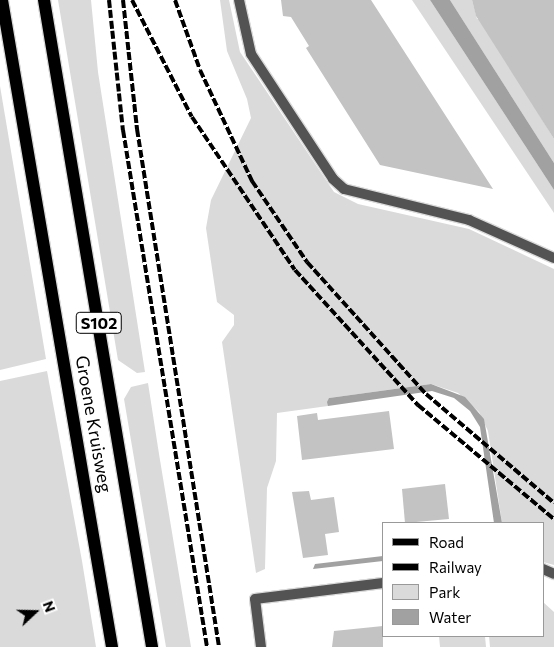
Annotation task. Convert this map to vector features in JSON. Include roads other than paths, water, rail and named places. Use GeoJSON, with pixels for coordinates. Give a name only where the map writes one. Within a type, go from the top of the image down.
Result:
{"type":"FeatureCollection","features":[{"type":"Feature","properties":{"kind":"main road","name":"Groene Kruisweg"},"geometry":{"type":"LineString","coordinates":[[2,0],[112,647]]}},
{"type":"Feature","properties":{"kind":"main road","name":"Groene Kruisweg"},"geometry":{"type":"LineString","coordinates":[[44,0],[152,647]]}},
{"type":"Feature","properties":{"kind":"street"},"geometry":{"type":"LineString","coordinates":[[239,0],[251,54],[333,179],[344,189],[469,220],[515,238],[554,258]]}},
{"type":"Feature","properties":{"kind":"street"},"geometry":{"type":"LineString","coordinates":[[260,647],[255,599],[382,583]]}},
{"type":"Feature","properties":{"kind":"water"},"geometry":{"type":"Polygon","coordinates":[[[430,0],[450,0],[554,163],[554,190],[430,0]]]}},
{"type":"Feature","properties":{"kind":"water"},"geometry":{"type":"Polygon","coordinates":[[[431,384],[465,397],[484,419],[502,522],[494,522],[480,427],[470,411],[454,398],[432,391],[328,406],[329,398],[431,384]]]}},
{"type":"Feature","properties":{"kind":"water"},"geometry":{"type":"Polygon","coordinates":[[[382,556],[382,561],[313,569],[315,564],[382,556]]]}},
{"type":"Feature","properties":{"kind":"railway"},"geometry":{"type":"LineString","coordinates":[[109,0],[123,130],[207,647]]}},
{"type":"Feature","properties":{"kind":"railway"},"geometry":{"type":"LineString","coordinates":[[123,0],[137,129],[219,647]]}},
{"type":"Feature","properties":{"kind":"railway"},"geometry":{"type":"LineString","coordinates":[[132,0],[192,117],[295,270],[418,405],[554,519]]}},
{"type":"Feature","properties":{"kind":"railway"},"geometry":{"type":"LineString","coordinates":[[175,0],[200,70],[252,181],[307,262],[426,394],[554,503]]}}]}
